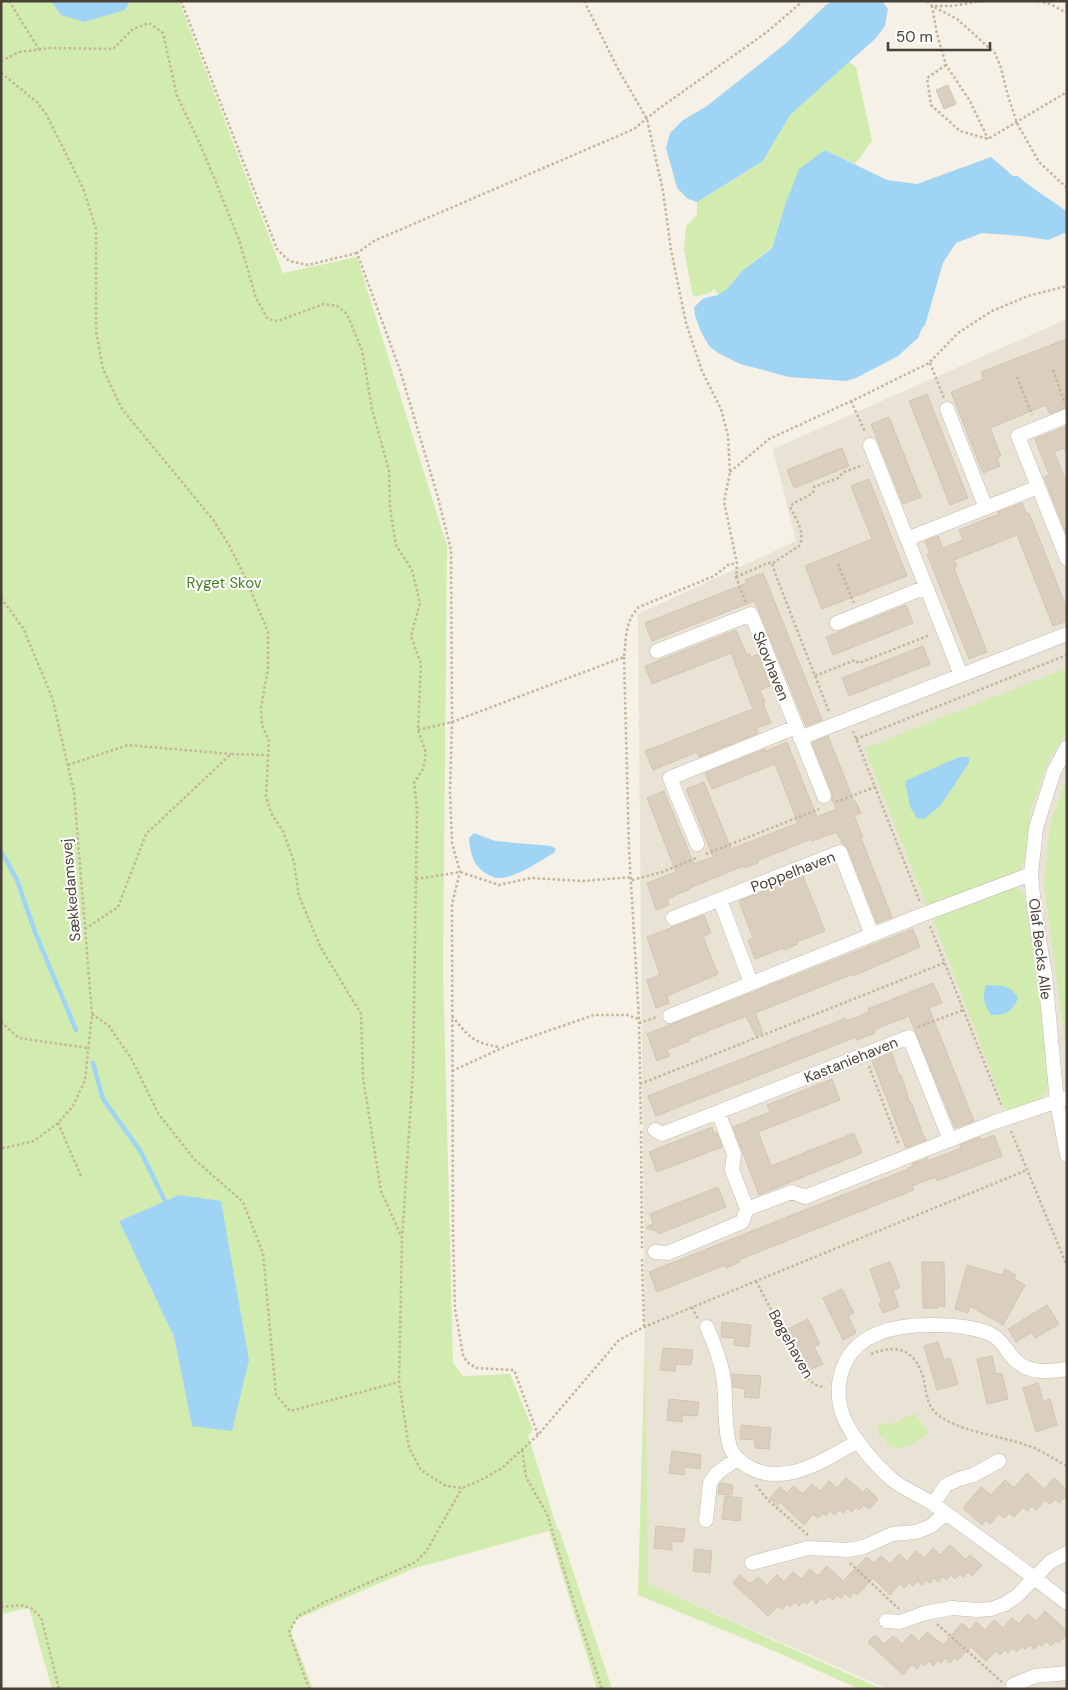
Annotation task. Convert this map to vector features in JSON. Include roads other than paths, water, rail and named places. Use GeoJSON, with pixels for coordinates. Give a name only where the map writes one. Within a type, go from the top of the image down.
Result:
{"type":"FeatureCollection","features":[{"type":"Feature","properties":{"kind":"street"},"geometry":{"type":"LineString","coordinates":[[947,409],[986,508]]}},
{"type":"Feature","properties":{"kind":"street"},"geometry":{"type":"LineString","coordinates":[[1067,416],[1018,436],[1067,559]]}},
{"type":"Feature","properties":{"kind":"street"},"geometry":{"type":"LineString","coordinates":[[870,445],[961,675]]}},
{"type":"Feature","properties":{"kind":"street"},"geometry":{"type":"LineString","coordinates":[[907,539],[1038,487]]}},
{"type":"Feature","properties":{"kind":"street"},"geometry":{"type":"LineString","coordinates":[[836,623],[926,587]]}},
{"type":"Feature","properties":{"kind":"street","name":"Skovhaven"},"geometry":{"type":"LineString","coordinates":[[657,651],[751,614],[824,803]]}},
{"type":"Feature","properties":{"kind":"street"},"geometry":{"type":"LineString","coordinates":[[697,844],[670,778],[798,732],[834,725],[1067,634]]}},
{"type":"Feature","properties":{"kind":"street","name":"Olaf Becks Alle"},"geometry":{"type":"LineString","coordinates":[[1067,748],[1054,771],[1036,828],[1032,874],[1034,907],[1062,1100],[1067,1155]]}},
{"type":"Feature","properties":{"kind":"street","name":"Poppelhaven"},"geometry":{"type":"LineString","coordinates":[[673,918],[840,852],[872,935]]}},
{"type":"Feature","properties":{"kind":"street"},"geometry":{"type":"LineString","coordinates":[[670,1016],[925,914],[1032,874]]}},
{"type":"Feature","properties":{"kind":"street"},"geometry":{"type":"LineString","coordinates":[[720,900],[751,983]]}},
{"type":"Feature","properties":{"kind":"street","name":"Kastaniehaven"},"geometry":{"type":"LineString","coordinates":[[655,1130],[662,1134],[909,1037],[950,1140]]}},
{"type":"Feature","properties":{"kind":"street"},"geometry":{"type":"LineString","coordinates":[[747,1208],[792,1192],[804,1197],[1006,1118],[1062,1100]]}},
{"type":"Feature","properties":{"kind":"street"},"geometry":{"type":"LineString","coordinates":[[655,1252],[668,1253],[742,1222],[747,1208],[732,1170],[734,1154],[718,1112]]}},
{"type":"Feature","properties":{"kind":"street"},"geometry":{"type":"LineString","coordinates":[[1067,1369],[1048,1372],[1034,1371],[1025,1367],[1014,1358],[1003,1344],[993,1336],[979,1330],[940,1325],[897,1327],[877,1333],[860,1343],[848,1357],[841,1372],[838,1390],[840,1407],[858,1441],[878,1466],[895,1482],[933,1504],[1067,1603]]}},
{"type":"Feature","properties":{"kind":"street"},"geometry":{"type":"LineString","coordinates":[[707,1327],[719,1355],[723,1376],[726,1423],[730,1448],[737,1459],[754,1471],[773,1474],[794,1472],[824,1461],[858,1441]]}},
{"type":"Feature","properties":{"kind":"street"},"geometry":{"type":"LineString","coordinates":[[706,1520],[710,1483],[717,1473],[737,1459]]}},
{"type":"Feature","properties":{"kind":"street"},"geometry":{"type":"LineString","coordinates":[[933,1504],[946,1485],[973,1475],[999,1461]]}},
{"type":"Feature","properties":{"kind":"street"},"geometry":{"type":"LineString","coordinates":[[752,1562],[808,1548],[848,1550],[864,1546],[892,1534],[916,1532],[931,1526],[945,1514]]}},
{"type":"Feature","properties":{"kind":"street"},"geometry":{"type":"LineString","coordinates":[[886,1621],[900,1622],[925,1613],[952,1608],[991,1609],[1005,1604],[1018,1595],[1050,1562],[1067,1553]]}},
{"type":"Feature","properties":{"kind":"street"},"geometry":{"type":"LineString","coordinates":[[1013,1685],[1035,1676],[1067,1673]]}},
{"type":"Feature","properties":{"kind":"water"},"geometry":{"type":"Polygon","coordinates":[[[51,1],[130,1],[125,10],[84,22],[61,15],[51,1]]]}},
{"type":"Feature","properties":{"kind":"water"},"geometry":{"type":"Polygon","coordinates":[[[833,1],[882,1],[888,9],[885,26],[876,38],[790,115],[763,161],[697,202],[688,199],[677,188],[666,148],[670,133],[683,120],[707,106],[785,44],[826,5],[833,1]]]}},
{"type":"Feature","properties":{"kind":"water"},"geometry":{"type":"Polygon","coordinates":[[[825,150],[887,180],[917,184],[991,157],[1013,176],[1018,176],[1067,212],[1067,232],[1048,240],[982,233],[956,243],[943,263],[925,325],[918,338],[898,356],[856,378],[846,381],[789,377],[740,364],[718,353],[709,346],[701,332],[694,307],[704,298],[718,295],[727,289],[742,271],[772,248],[785,205],[799,169],[825,150]]]}},
{"type":"Feature","properties":{"kind":"water"},"geometry":{"type":"Polygon","coordinates":[[[959,757],[969,757],[969,763],[941,805],[924,819],[917,818],[910,807],[905,781],[959,757]]]}},
{"type":"Feature","properties":{"kind":"water"},"geometry":{"type":"Polygon","coordinates":[[[474,833],[495,841],[551,846],[556,849],[554,853],[519,873],[505,878],[495,878],[482,871],[473,859],[469,838],[474,833]]]}},
{"type":"Feature","properties":{"kind":"water"},"geometry":{"type":"Polygon","coordinates":[[[986,985],[1001,986],[1012,990],[1018,998],[1014,1006],[1008,1012],[1001,1015],[991,1015],[984,1001],[986,985]]]}},
{"type":"Feature","properties":{"kind":"water"},"geometry":{"type":"Polygon","coordinates":[[[179,1195],[221,1201],[249,1360],[232,1431],[192,1426],[174,1337],[119,1221],[179,1195]]]}},
{"type":"Feature","properties":{"kind":"waterway"},"geometry":{"type":"LineString","coordinates":[[1,851],[17,880],[35,932],[76,1030]]}},
{"type":"Feature","properties":{"kind":"waterway"},"geometry":{"type":"LineString","coordinates":[[93,1063],[103,1099],[141,1152],[165,1201]]}},
{"type":"Feature","properties":{"kind":"park label","name":"Ryget Skov"},"geometry":{"type":"Point","coordinates":[224,583]}}]}
